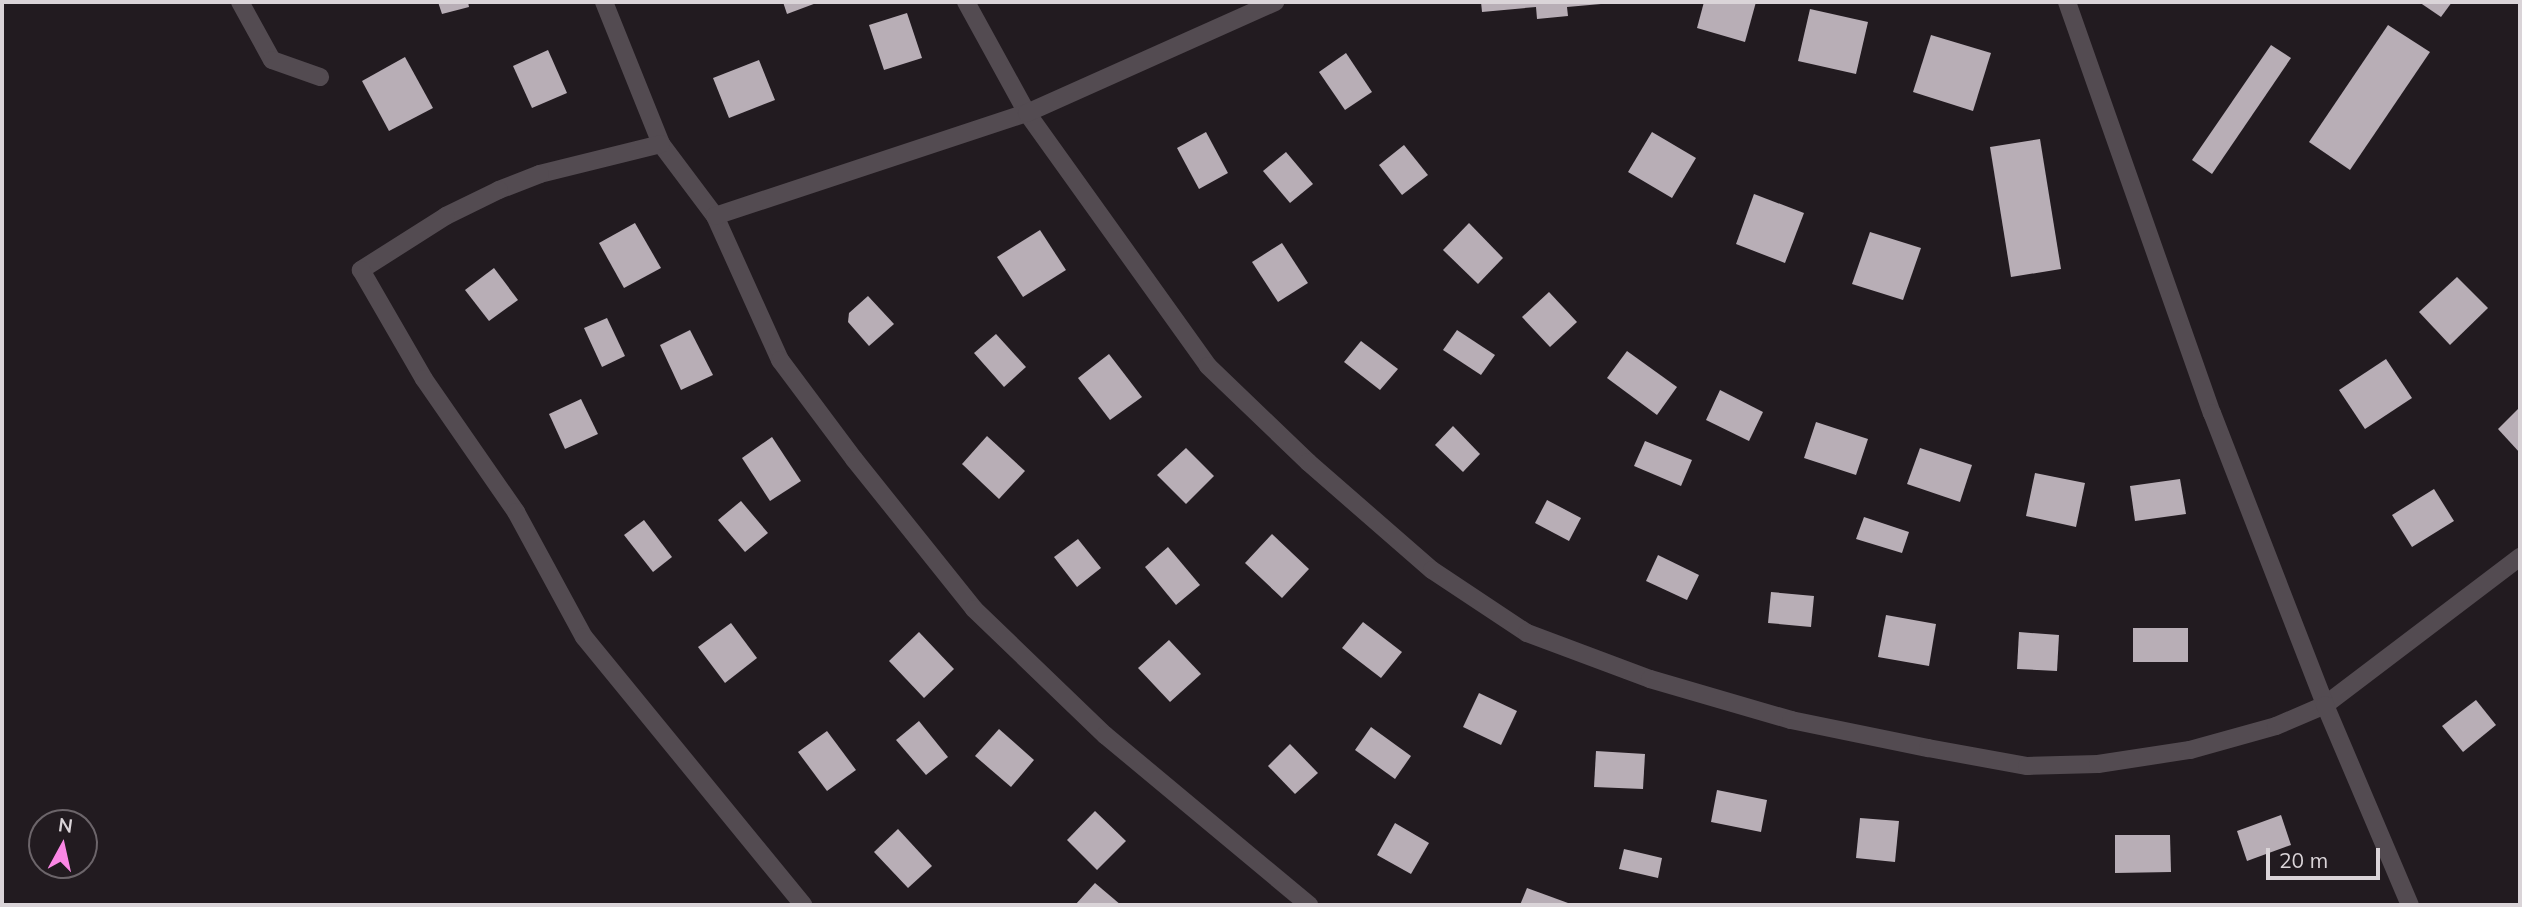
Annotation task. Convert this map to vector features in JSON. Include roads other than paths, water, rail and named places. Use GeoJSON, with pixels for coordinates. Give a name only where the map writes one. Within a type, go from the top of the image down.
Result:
{"type":"FeatureCollection","features":[{"type":"Feature","properties":{"kind":"lane"},"geometry":{"type":"LineString","coordinates":[[240,2],[272,60],[320,77]]}},
{"type":"Feature","properties":{"kind":"lane"},"geometry":{"type":"LineString","coordinates":[[604,2],[662,144],[715,216],[780,360],[974,609],[1105,734],[1309,905]]}},
{"type":"Feature","properties":{"kind":"lane"},"geometry":{"type":"LineString","coordinates":[[966,2],[1027,113],[1208,366],[1308,462],[1432,570],[1527,633],[1650,679],[1791,720],[2026,766],[2098,764],[2190,750],[2276,726],[2325,705],[2520,557]]}},
{"type":"Feature","properties":{"kind":"lane"},"geometry":{"type":"LineString","coordinates":[[715,216],[1027,113],[1275,2]]}},
{"type":"Feature","properties":{"kind":"lane"},"geometry":{"type":"LineString","coordinates":[[2067,2],[2212,413],[2325,705],[2410,905]]}},
{"type":"Feature","properties":{"kind":"lane"},"geometry":{"type":"LineString","coordinates":[[662,144],[540,174],[499,190],[446,216],[361,270],[424,379],[516,512],[584,637],[803,905]]}}]}
